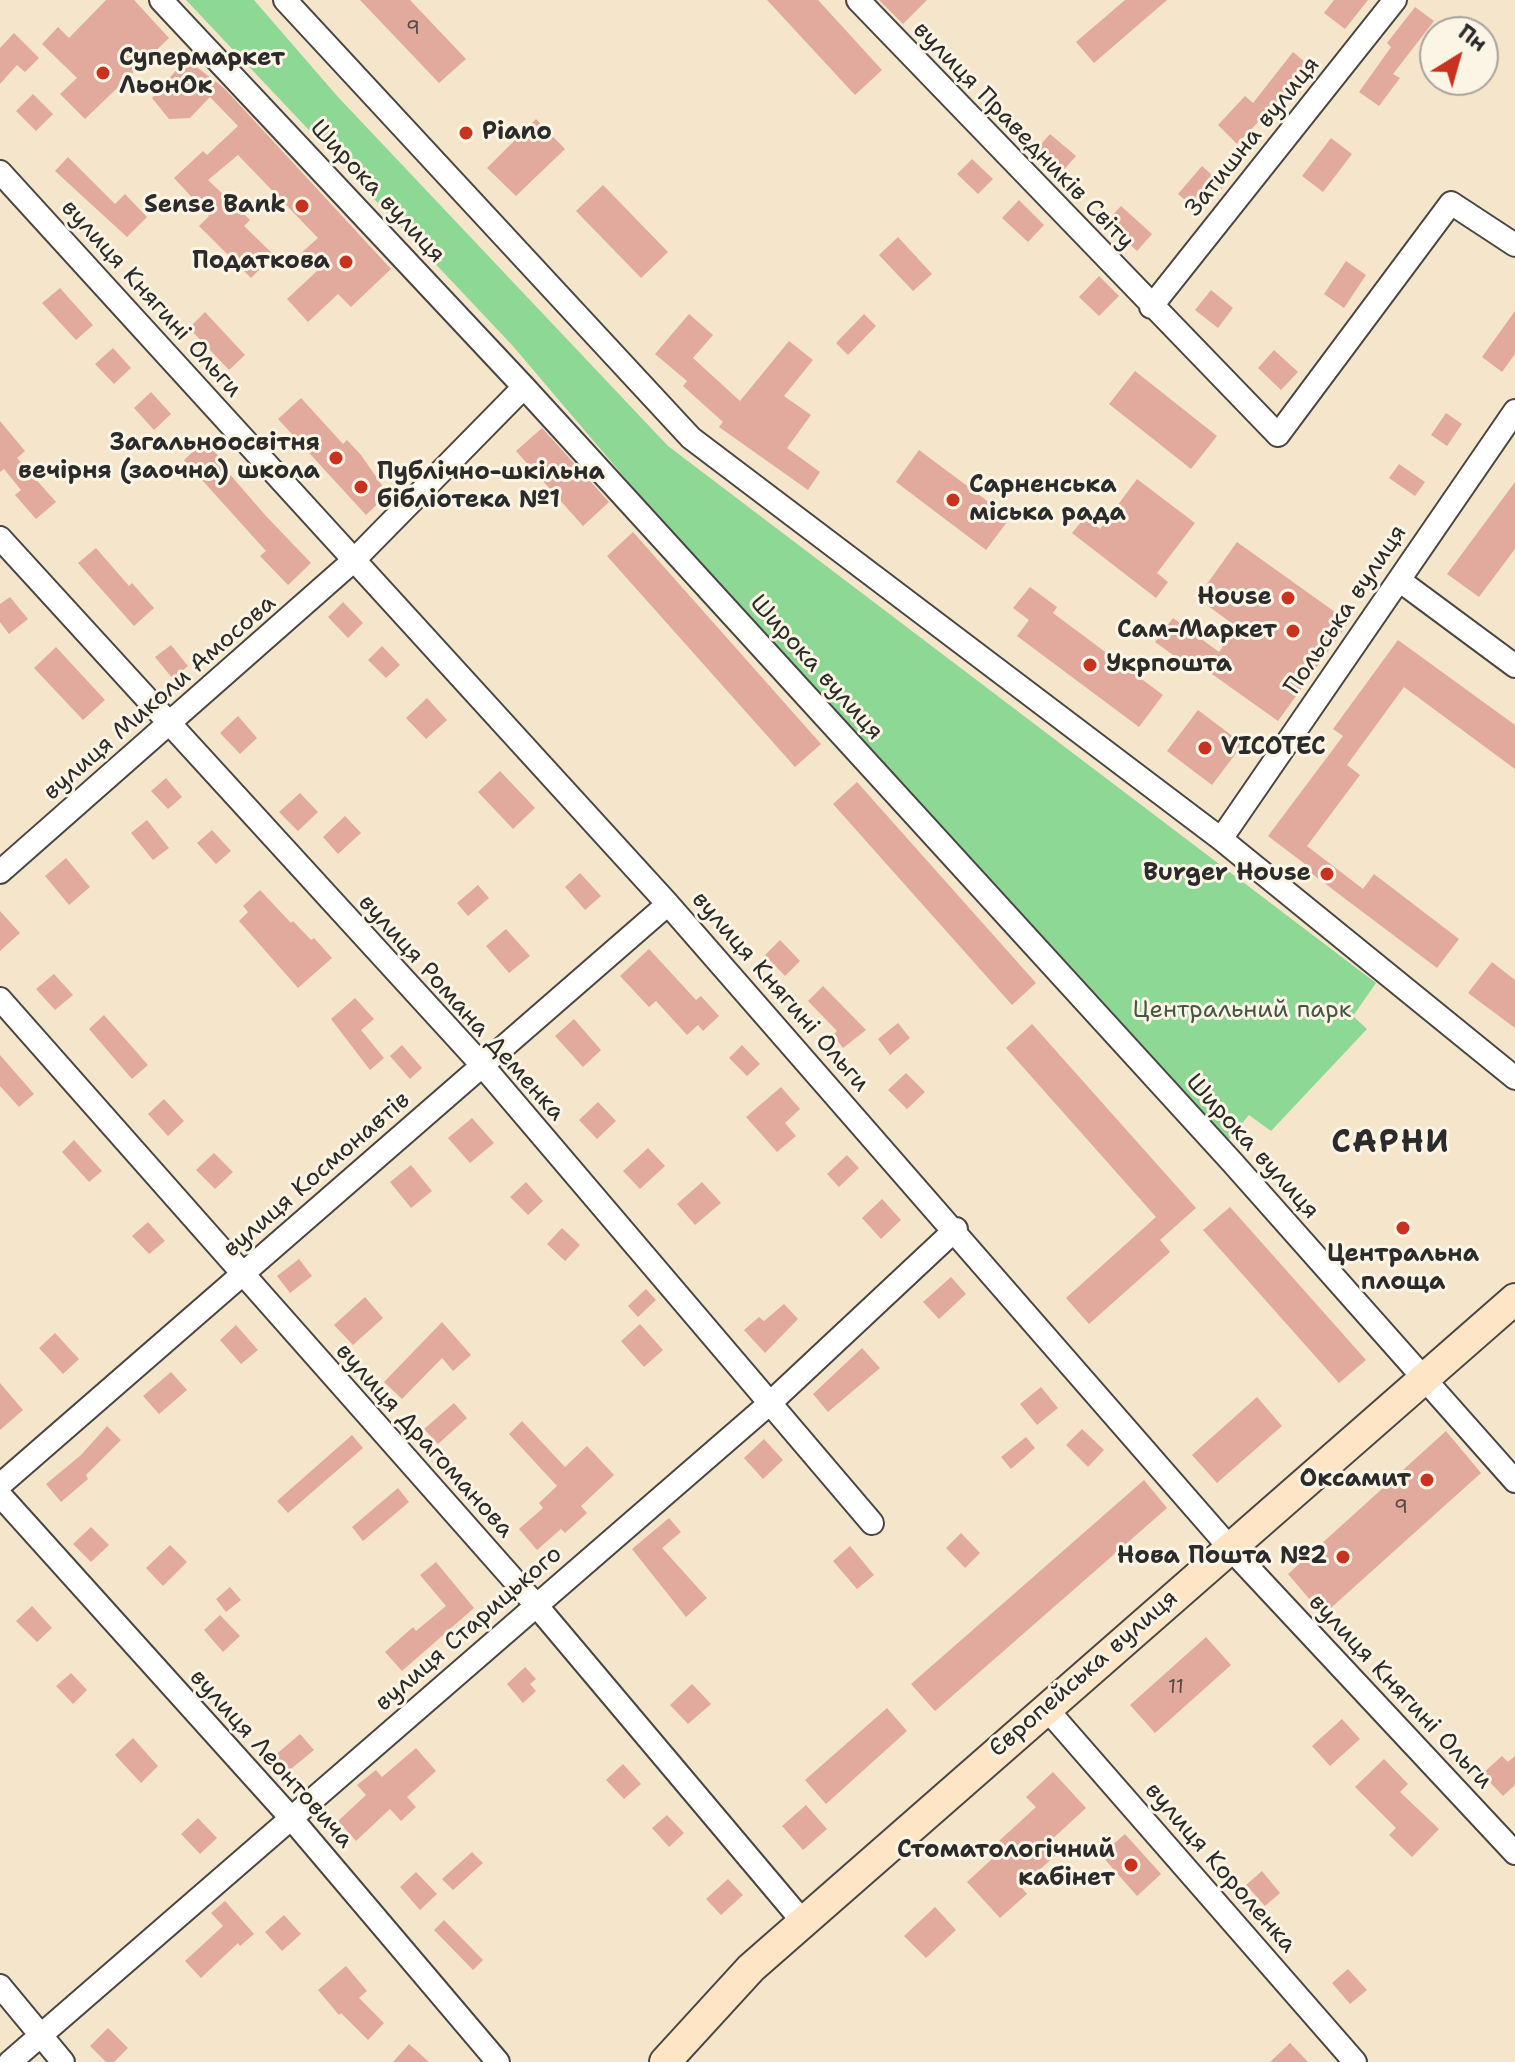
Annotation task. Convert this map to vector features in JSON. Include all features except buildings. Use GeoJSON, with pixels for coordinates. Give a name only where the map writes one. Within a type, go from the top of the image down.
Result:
{"type":"FeatureCollection","features":[{"type":"Feature","properties":{"kind":"main road","name":"Європейська вулиця"},"geometry":{"type":"LineString","coordinates":[[665,2062],[751,1968],[1045,1707],[1515,1299]]}},
{"type":"Feature","properties":{"kind":"street","name":"Широка вулиця"},"geometry":{"type":"LineString","coordinates":[[161,0],[524,387],[1232,1162],[1515,1481]]}},
{"type":"Feature","properties":{"kind":"street"},"geometry":{"type":"LineString","coordinates":[[285,0],[691,438],[1221,839],[1515,1078]]}},
{"type":"Feature","properties":{"kind":"street","name":"вулиця Праведників Світу"},"geometry":{"type":"LineString","coordinates":[[858,0],[1151,307],[1278,435],[1451,203],[1515,245]]}},
{"type":"Feature","properties":{"kind":"street","name":"Затишна вулиця"},"geometry":{"type":"LineString","coordinates":[[1151,307],[1395,0]]}},
{"type":"Feature","properties":{"kind":"street","name":"вулиця Княгині Ольги"},"geometry":{"type":"LineString","coordinates":[[0,172],[668,904],[956,1229],[1229,1547],[1515,1853]]}},
{"type":"Feature","properties":{"kind":"street","name":"вулиця Миколи Амосова"},"geometry":{"type":"LineString","coordinates":[[0,872],[353,561],[524,387]]}},
{"type":"Feature","properties":{"kind":"street","name":"Польська вулиця"},"geometry":{"type":"LineString","coordinates":[[1221,839],[1515,411]]}},
{"type":"Feature","properties":{"kind":"street","name":"вулиця Романа Деменка"},"geometry":{"type":"LineString","coordinates":[[0,538],[482,1065],[872,1523]]}},
{"type":"Feature","properties":{"kind":"street"},"geometry":{"type":"LineString","coordinates":[[1399,580],[1515,666]]}},
{"type":"Feature","properties":{"kind":"street","name":"вулиця Космонавтів"},"geometry":{"type":"LineString","coordinates":[[0,1485],[668,904]]}},
{"type":"Feature","properties":{"kind":"street","name":"вулиця Драгоманова"},"geometry":{"type":"LineString","coordinates":[[0,999],[536,1605],[804,1923]]}},
{"type":"Feature","properties":{"kind":"street","name":"вулиця Старицького"},"geometry":{"type":"LineString","coordinates":[[10,2062],[769,1404],[956,1229]]}},
{"type":"Feature","properties":{"kind":"street","name":"вулиця Леонтовича"},"geometry":{"type":"LineString","coordinates":[[0,1495],[291,1818],[498,2062]]}},
{"type":"Feature","properties":{"kind":"street","name":"вулиця Короленка"},"geometry":{"type":"LineString","coordinates":[[1045,1707],[1355,2062]]}},
{"type":"Feature","properties":{"kind":"street"},"geometry":{"type":"LineString","coordinates":[[0,1986],[63,2062]]}},
{"type":"Feature","properties":{"kind":"green space","name":"Центральний парк"},"geometry":{"type":"Polygon","coordinates":[[[186,0],[254,0],[338,97],[668,446],[1376,983],[1353,1016],[1367,1029],[1271,1131],[1249,1115],[1224,1145],[688,552],[512,345],[186,0]]]}},
{"type":"Feature","properties":{"kind":"place","name":"Супермаркет ЛьонОк"},"geometry":{"type":"Point","coordinates":[103,73]}},
{"type":"Feature","properties":{"kind":"place","name":"Piano"},"geometry":{"type":"Point","coordinates":[466,133]}},
{"type":"Feature","properties":{"kind":"place","name":"Sense Bank"},"geometry":{"type":"Point","coordinates":[302,206]}},
{"type":"Feature","properties":{"kind":"place","name":"Податкова"},"geometry":{"type":"Point","coordinates":[346,262]}},
{"type":"Feature","properties":{"kind":"place","name":"Загальноосвітня вечірня (заочна) школа"},"geometry":{"type":"Point","coordinates":[336,458]}},
{"type":"Feature","properties":{"kind":"place","name":"Публічно-шкільна бібліотека №1"},"geometry":{"type":"Point","coordinates":[361,487]}},
{"type":"Feature","properties":{"kind":"place","name":"Сарненська міська рада"},"geometry":{"type":"Point","coordinates":[953,500]}},
{"type":"Feature","properties":{"kind":"place","name":"House"},"geometry":{"type":"Point","coordinates":[1288,598]}},
{"type":"Feature","properties":{"kind":"place","name":"Сам-Маркет"},"geometry":{"type":"Point","coordinates":[1293,631]}},
{"type":"Feature","properties":{"kind":"place","name":"Укрпошта"},"geometry":{"type":"Point","coordinates":[1090,665]}},
{"type":"Feature","properties":{"kind":"place","name":"VICOTEC"},"geometry":{"type":"Point","coordinates":[1205,748]}},
{"type":"Feature","properties":{"kind":"place","name":"Burger House"},"geometry":{"type":"Point","coordinates":[1327,874]}},
{"type":"Feature","properties":{"kind":"place","name":"Центральна площа"},"geometry":{"type":"Point","coordinates":[1403,1228]}},
{"type":"Feature","properties":{"kind":"place","name":"Оксамит"},"geometry":{"type":"Point","coordinates":[1427,1480]}},
{"type":"Feature","properties":{"kind":"place","name":"Нова Пошта №2"},"geometry":{"type":"Point","coordinates":[1343,1557]}},
{"type":"Feature","properties":{"kind":"place","name":"Стоматологічний кабінет"},"geometry":{"type":"Point","coordinates":[1131,1865]}},
{"type":"Feature","properties":{"kind":"district","name":"САРНИ"},"geometry":{"type":"Point","coordinates":[1391,1144]}}]}
